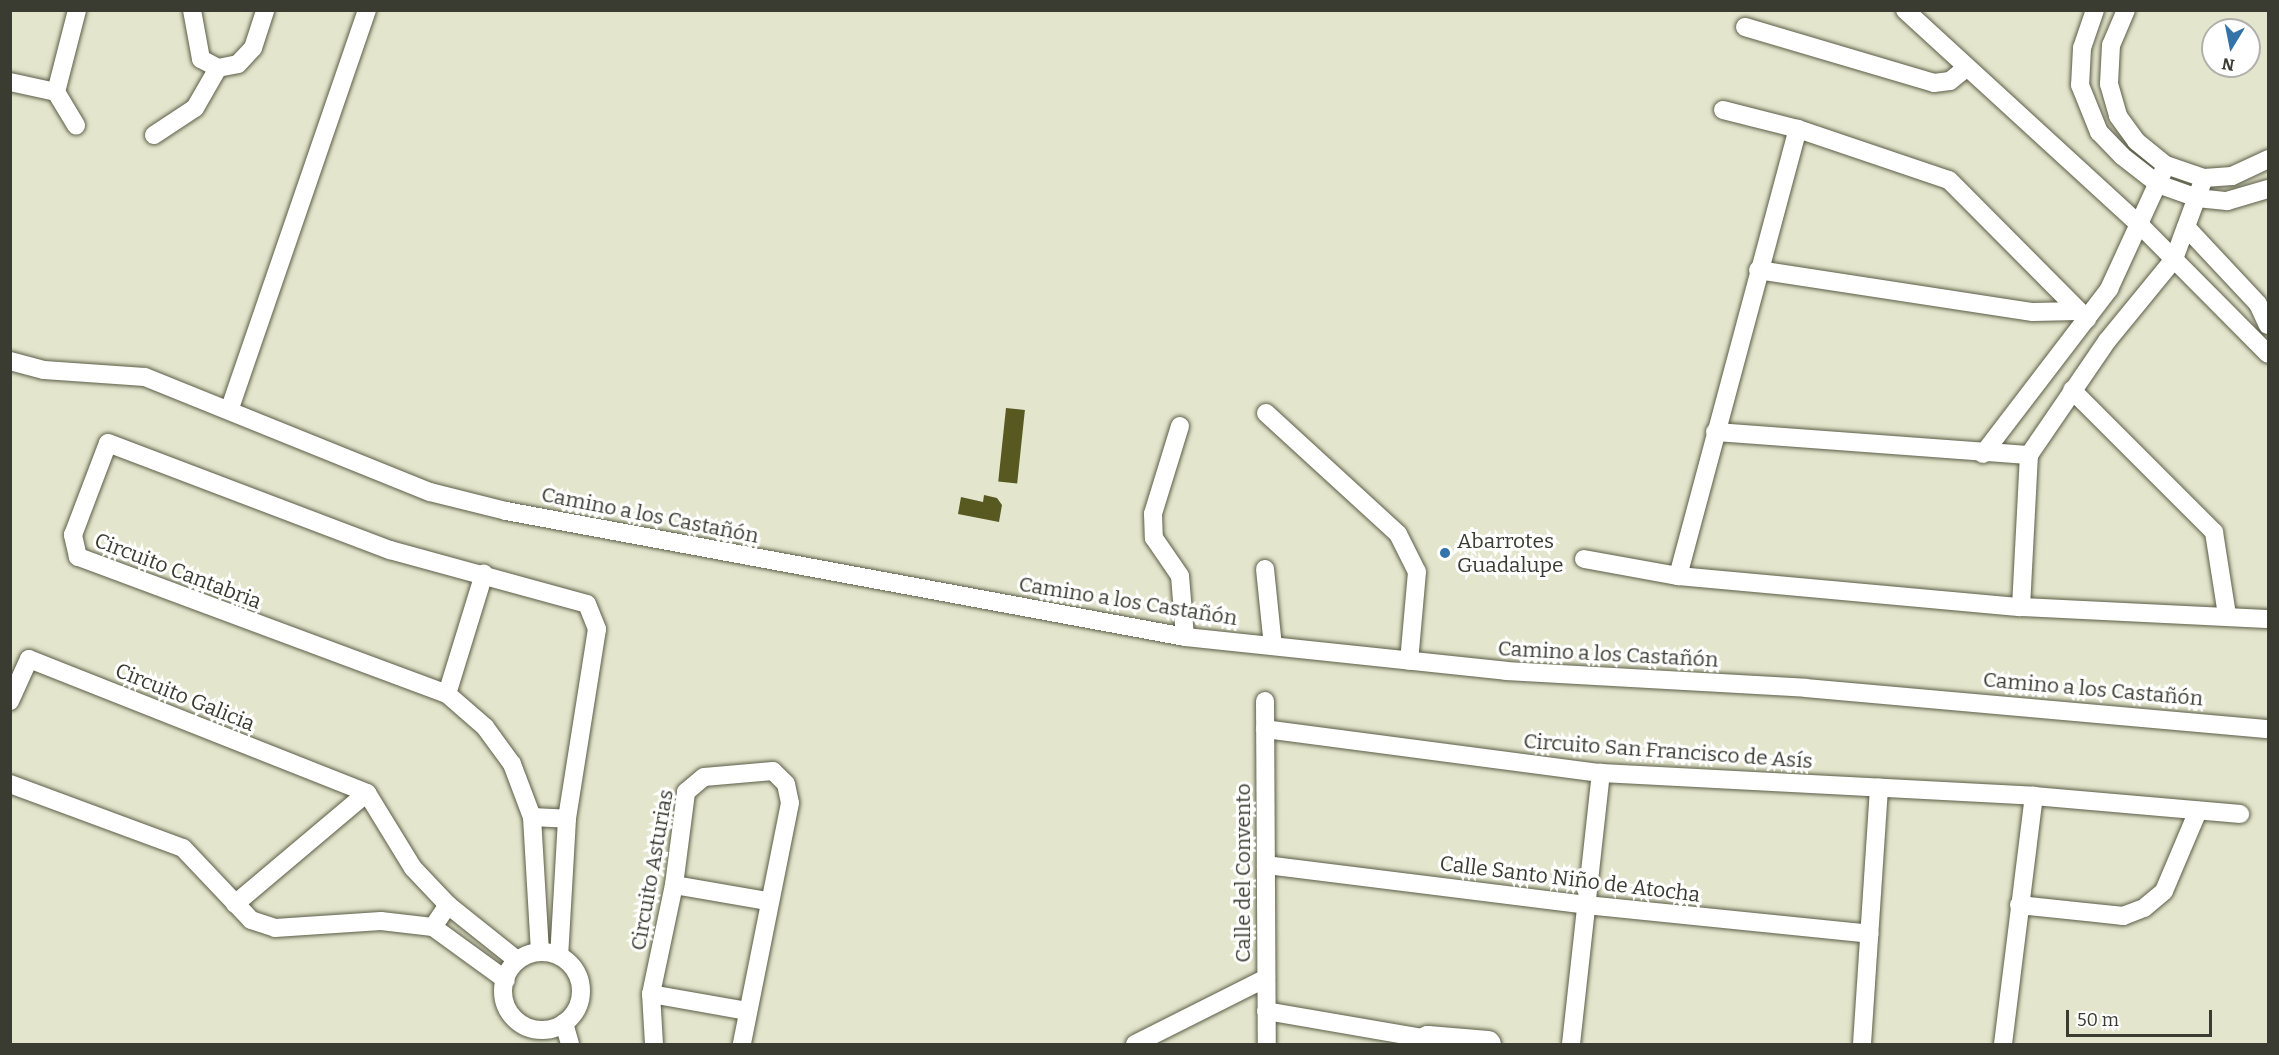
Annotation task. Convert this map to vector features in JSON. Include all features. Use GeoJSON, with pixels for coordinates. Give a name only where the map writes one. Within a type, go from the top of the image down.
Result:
{"type":"FeatureCollection","features":[{"type":"Feature","properties":{"kind":"street"},"geometry":{"type":"LineString","coordinates":[[76,125],[56,92],[77,10]]}},
{"type":"Feature","properties":{"kind":"street"},"geometry":{"type":"LineString","coordinates":[[192,10],[201,59],[218,68],[238,64],[253,48],[265,10]]}},
{"type":"Feature","properties":{"kind":"street"},"geometry":{"type":"LineString","coordinates":[[230,408],[367,10]]}},
{"type":"Feature","properties":{"kind":"street"},"geometry":{"type":"LineString","coordinates":[[1905,10],[1965,69],[2141,226],[2268,354]]}},
{"type":"Feature","properties":{"kind":"street"},"geometry":{"type":"LineString","coordinates":[[2095,10],[2082,48],[2080,85],[2099,132],[2158,184],[2197,198],[2227,201],[2268,189]]}},
{"type":"Feature","properties":{"kind":"street"},"geometry":{"type":"LineString","coordinates":[[2126,10],[2111,45],[2112,94],[2118,116],[2136,141],[2166,165],[2204,178],[2232,176],[2268,159]]}},
{"type":"Feature","properties":{"kind":"street"},"geometry":{"type":"LineString","coordinates":[[1745,27],[1934,83],[1950,81],[1965,69]]}},
{"type":"Feature","properties":{"kind":"street"},"geometry":{"type":"LineString","coordinates":[[154,135],[195,108],[218,68]]}},
{"type":"Feature","properties":{"kind":"street"},"geometry":{"type":"LineString","coordinates":[[10,82],[56,92]]}},
{"type":"Feature","properties":{"kind":"street"},"geometry":{"type":"LineString","coordinates":[[1723,110],[1798,129],[1949,180],[2082,315]]}},
{"type":"Feature","properties":{"kind":"street"},"geometry":{"type":"LineString","coordinates":[[1678,576],[1758,270],[1798,129]]}},
{"type":"Feature","properties":{"kind":"street"},"geometry":{"type":"LineString","coordinates":[[1983,454],[2082,315],[2109,289],[2141,226],[2166,165]]}},
{"type":"Feature","properties":{"kind":"street"},"geometry":{"type":"LineString","coordinates":[[2021,607],[2029,455],[2072,390],[2174,259],[2204,178]]}},
{"type":"Feature","properties":{"kind":"street"},"geometry":{"type":"LineString","coordinates":[[2186,227],[2258,304],[2268,325]]}},
{"type":"Feature","properties":{"kind":"street"},"geometry":{"type":"LineString","coordinates":[[1758,270],[2033,312],[2082,315]]}},
{"type":"Feature","properties":{"kind":"street","name":"Camino a los Castañón"},"geometry":{"type":"LineString","coordinates":[[10,361],[44,370],[145,377],[230,408],[430,492],[506,511],[1185,637],[1506,671],[1806,688],[2268,729]]}},
{"type":"Feature","properties":{"kind":"street"},"geometry":{"type":"LineString","coordinates":[[2072,390],[2214,532],[2227,615]]}},
{"type":"Feature","properties":{"kind":"street"},"geometry":{"type":"LineString","coordinates":[[1266,413],[1398,534],[1417,572],[1409,661]]}},
{"type":"Feature","properties":{"kind":"street"},"geometry":{"type":"LineString","coordinates":[[1179,426],[1153,514],[1154,538],[1180,576],[1185,637]]}},
{"type":"Feature","properties":{"kind":"street"},"geometry":{"type":"LineString","coordinates":[[1715,432],[1983,454],[2029,455]]}},
{"type":"Feature","properties":{"kind":"street","name":"Circuito Cantabria"},"geometry":{"type":"LineString","coordinates":[[540,952],[532,817],[512,764],[485,727],[447,694],[85,562],[74,550],[73,535],[108,443],[390,550],[587,604],[594,615],[597,629],[567,819],[560,956]]}},
{"type":"Feature","properties":{"kind":"street"},"geometry":{"type":"LineString","coordinates":[[1584,559],[1678,576],[2021,607],[2227,615],[2268,619]]}},
{"type":"Feature","properties":{"kind":"street"},"geometry":{"type":"LineString","coordinates":[[1264,569],[1273,646]]}},
{"type":"Feature","properties":{"kind":"street"},"geometry":{"type":"LineString","coordinates":[[447,694],[484,574]]}},
{"type":"Feature","properties":{"kind":"street","name":"Circuito Galicia"},"geometry":{"type":"LineString","coordinates":[[10,700],[29,659],[367,794]]}},
{"type":"Feature","properties":{"kind":"street","name":"Calle del Convento"},"geometry":{"type":"LineString","coordinates":[[1265,701],[1267,1044]]}},
{"type":"Feature","properties":{"kind":"street","name":"Circuito San Francisco de Asís"},"geometry":{"type":"LineString","coordinates":[[1265,729],[1601,773],[2034,796],[2240,814]]}},
{"type":"Feature","properties":{"kind":"street","name":"Circuito Asturias"},"geometry":{"type":"LineString","coordinates":[[654,1044],[651,994],[674,885],[686,792],[691,783],[704,777],[773,771],[786,784],[790,803],[768,901],[742,1044]]}},
{"type":"Feature","properties":{"kind":"street"},"geometry":{"type":"LineString","coordinates":[[1571,1044],[1601,773]]}},
{"type":"Feature","properties":{"kind":"street"},"geometry":{"type":"LineString","coordinates":[[10,784],[183,848],[250,920],[275,928],[381,921],[433,927],[506,980]]}},
{"type":"Feature","properties":{"kind":"street"},"geometry":{"type":"LineString","coordinates":[[1862,1044],[1879,788]]}},
{"type":"Feature","properties":{"kind":"street"},"geometry":{"type":"LineString","coordinates":[[235,904],[367,794],[413,868],[448,905],[517,960]]}},
{"type":"Feature","properties":{"kind":"street"},"geometry":{"type":"LineString","coordinates":[[2003,1044],[2034,796]]}},
{"type":"Feature","properties":{"kind":"street"},"geometry":{"type":"LineString","coordinates":[[2019,905],[2123,916],[2144,908],[2164,891],[2198,811]]}},
{"type":"Feature","properties":{"kind":"street"},"geometry":{"type":"LineString","coordinates":[[532,817],[567,819]]}},
{"type":"Feature","properties":{"kind":"street","name":"Calle Santo Niño de Atocha"},"geometry":{"type":"LineString","coordinates":[[1266,864],[1586,905],[1870,934]]}},
{"type":"Feature","properties":{"kind":"street"},"geometry":{"type":"LineString","coordinates":[[674,885],[768,901]]}},
{"type":"Feature","properties":{"kind":"street"},"geometry":{"type":"LineString","coordinates":[[433,927],[448,905]]}},
{"type":"Feature","properties":{"kind":"street"},"geometry":{"type":"LineString","coordinates":[[540,952],[560,956],[574,969],[581,988],[578,1008],[564,1023],[542,1030],[520,1025],[506,1005],[506,980],[517,960],[540,952]]}},
{"type":"Feature","properties":{"kind":"street"},"geometry":{"type":"LineString","coordinates":[[1135,1044],[1266,978]]}},
{"type":"Feature","properties":{"kind":"street"},"geometry":{"type":"LineString","coordinates":[[651,994],[747,1011]]}},
{"type":"Feature","properties":{"kind":"street"},"geometry":{"type":"LineString","coordinates":[[1266,1011],[1423,1042],[1488,1044]]}},
{"type":"Feature","properties":{"kind":"street"},"geometry":{"type":"LineString","coordinates":[[564,1023],[570,1044]]}},
{"type":"Feature","properties":{"kind":"building"},"geometry":{"type":"Polygon","coordinates":[[[1006,408],[1025,410],[1017,484],[998,482],[1006,408]]]}},
{"type":"Feature","properties":{"kind":"building"},"geometry":{"type":"Polygon","coordinates":[[[984,495],[997,498],[1002,505],[999,522],[958,514],[961,497],[983,502],[984,495]]]}},
{"type":"Feature","properties":{"kind":"place","name":"Abarrotes Guadalupe"},"geometry":{"type":"Point","coordinates":[1445,553]}}]}
